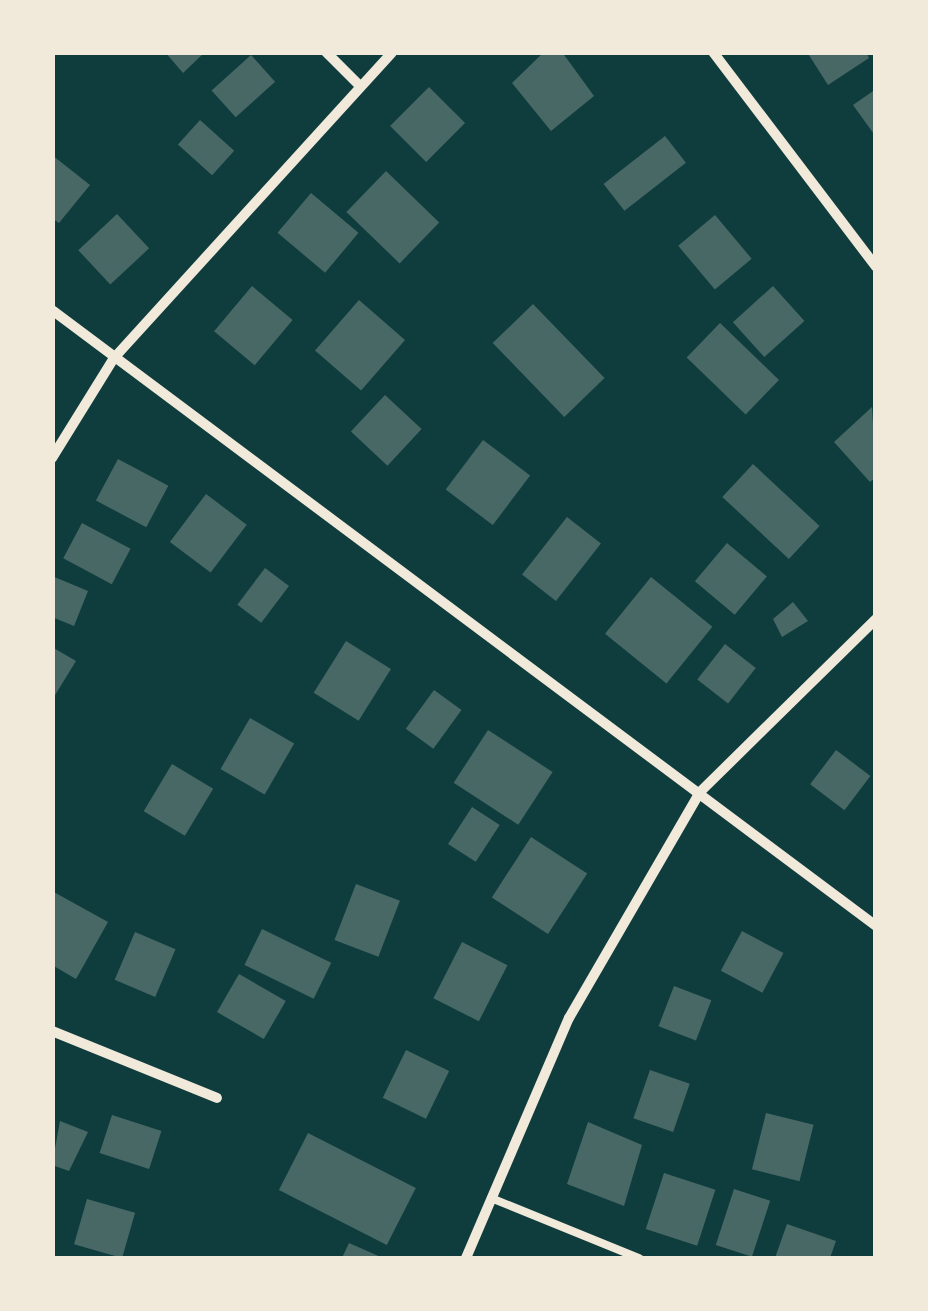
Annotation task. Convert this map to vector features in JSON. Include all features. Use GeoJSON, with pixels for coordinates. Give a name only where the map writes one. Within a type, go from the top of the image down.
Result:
{"type":"FeatureCollection","features":[{"type":"Feature","properties":{"kind":"street"},"geometry":{"type":"LineString","coordinates":[[326,52],[358,84]]}},
{"type":"Feature","properties":{"kind":"street"},"geometry":{"type":"LineString","coordinates":[[52,458],[114,358],[358,84],[392,52]]}},
{"type":"Feature","properties":{"kind":"street"},"geometry":{"type":"LineString","coordinates":[[712,52],[876,268]]}},
{"type":"Feature","properties":{"kind":"street"},"geometry":{"type":"LineString","coordinates":[[52,310],[876,926]]}},
{"type":"Feature","properties":{"kind":"street"},"geometry":{"type":"LineString","coordinates":[[466,1258],[569,1018],[700,792],[876,619]]}},
{"type":"Feature","properties":{"kind":"street"},"geometry":{"type":"LineString","coordinates":[[52,1032],[217,1098]]}},
{"type":"Feature","properties":{"kind":"lane"},"geometry":{"type":"LineString","coordinates":[[491,1198],[639,1258]]}},
{"type":"Feature","properties":{"kind":"building"},"geometry":{"type":"Polygon","coordinates":[[[165,52],[205,52],[183,73],[165,52]]]}},
{"type":"Feature","properties":{"kind":"building"},"geometry":{"type":"Polygon","coordinates":[[[544,52],[562,52],[594,96],[551,131],[512,83],[544,52]]]}},
{"type":"Feature","properties":{"kind":"building"},"geometry":{"type":"Polygon","coordinates":[[[807,52],[866,52],[869,58],[828,85],[807,52]]]}},
{"type":"Feature","properties":{"kind":"building"},"geometry":{"type":"Polygon","coordinates":[[[251,55],[275,82],[236,117],[212,90],[251,55]]]}},
{"type":"Feature","properties":{"kind":"building"},"geometry":{"type":"Polygon","coordinates":[[[429,87],[465,123],[426,162],[390,126],[429,87]]]}},
{"type":"Feature","properties":{"kind":"building"},"geometry":{"type":"Polygon","coordinates":[[[876,89],[876,137],[853,105],[876,89]]]}},
{"type":"Feature","properties":{"kind":"building"},"geometry":{"type":"Polygon","coordinates":[[[200,120],[234,151],[212,175],[178,145],[200,120]]]}},
{"type":"Feature","properties":{"kind":"building"},"geometry":{"type":"Polygon","coordinates":[[[665,136],[686,163],[624,211],[604,184],[665,136]]]}},
{"type":"Feature","properties":{"kind":"building"},"geometry":{"type":"Polygon","coordinates":[[[52,155],[90,185],[59,223],[52,218],[52,155]]]}},
{"type":"Feature","properties":{"kind":"building"},"geometry":{"type":"Polygon","coordinates":[[[386,171],[439,222],[400,263],[346,212],[386,171]]]}},
{"type":"Feature","properties":{"kind":"building"},"geometry":{"type":"Polygon","coordinates":[[[311,193],[358,233],[325,273],[278,233],[311,193]]]}},
{"type":"Feature","properties":{"kind":"building"},"geometry":{"type":"Polygon","coordinates":[[[117,214],[149,248],[110,285],[78,250],[117,214]]]}},
{"type":"Feature","properties":{"kind":"building"},"geometry":{"type":"Polygon","coordinates":[[[715,215],[752,259],[715,290],[678,246],[715,215]]]}},
{"type":"Feature","properties":{"kind":"building"},"geometry":{"type":"Polygon","coordinates":[[[252,286],[293,320],[255,365],[214,331],[252,286]]]}},
{"type":"Feature","properties":{"kind":"building"},"geometry":{"type":"Polygon","coordinates":[[[773,286],[804,321],[764,357],[733,322],[773,286]]]}},
{"type":"Feature","properties":{"kind":"building"},"geometry":{"type":"Polygon","coordinates":[[[359,300],[405,340],[361,391],[315,351],[359,300]]]}},
{"type":"Feature","properties":{"kind":"building"},"geometry":{"type":"Polygon","coordinates":[[[533,304],[605,378],[564,417],[493,343],[533,304]]]}},
{"type":"Feature","properties":{"kind":"building"},"geometry":{"type":"Polygon","coordinates":[[[720,323],[779,380],[746,414],[687,358],[720,323]]]}},
{"type":"Feature","properties":{"kind":"building"},"geometry":{"type":"Polygon","coordinates":[[[385,395],[422,429],[387,466],[351,432],[385,395]]]}},
{"type":"Feature","properties":{"kind":"building"},"geometry":{"type":"Polygon","coordinates":[[[872,407],[876,477],[870,482],[834,442],[872,407]]]}},
{"type":"Feature","properties":{"kind":"building"},"geometry":{"type":"Polygon","coordinates":[[[483,440],[530,476],[493,525],[446,490],[483,440]]]}},
{"type":"Feature","properties":{"kind":"building"},"geometry":{"type":"Polygon","coordinates":[[[118,459],[168,486],[146,527],[96,500],[118,459]]]}},
{"type":"Feature","properties":{"kind":"building"},"geometry":{"type":"Polygon","coordinates":[[[753,464],[820,526],[789,559],[722,497],[753,464]]]}},
{"type":"Feature","properties":{"kind":"building"},"geometry":{"type":"Polygon","coordinates":[[[206,494],[247,525],[211,573],[170,542],[206,494]]]}},
{"type":"Feature","properties":{"kind":"building"},"geometry":{"type":"Polygon","coordinates":[[[567,517],[601,543],[556,601],[522,575],[567,517]]]}},
{"type":"Feature","properties":{"kind":"building"},"geometry":{"type":"Polygon","coordinates":[[[82,523],[131,549],[112,584],[63,558],[82,523]]]}},
{"type":"Feature","properties":{"kind":"building"},"geometry":{"type":"Polygon","coordinates":[[[727,543],[767,576],[735,615],[695,581],[727,543]]]}},
{"type":"Feature","properties":{"kind":"building"},"geometry":{"type":"Polygon","coordinates":[[[265,568],[289,586],[261,623],[237,605],[265,568]]]}},
{"type":"Feature","properties":{"kind":"building"},"geometry":{"type":"Polygon","coordinates":[[[52,576],[88,591],[74,626],[52,617],[52,576]]]}},
{"type":"Feature","properties":{"kind":"building"},"geometry":{"type":"Polygon","coordinates":[[[651,577],[712,627],[666,683],[605,634],[651,577]]]}},
{"type":"Feature","properties":{"kind":"building"},"geometry":{"type":"Polygon","coordinates":[[[793,602],[808,621],[782,637],[773,619],[793,602]]]}},
{"type":"Feature","properties":{"kind":"building"},"geometry":{"type":"Polygon","coordinates":[[[346,641],[391,669],[359,721],[314,693],[346,641]]]}},
{"type":"Feature","properties":{"kind":"building"},"geometry":{"type":"Polygon","coordinates":[[[725,644],[756,668],[728,703],[697,679],[725,644]]]}},
{"type":"Feature","properties":{"kind":"building"},"geometry":{"type":"Polygon","coordinates":[[[52,647],[76,661],[52,700],[52,647]]]}},
{"type":"Feature","properties":{"kind":"building"},"geometry":{"type":"Polygon","coordinates":[[[434,690],[462,710],[433,749],[406,729],[434,690]]]}},
{"type":"Feature","properties":{"kind":"building"},"geometry":{"type":"Polygon","coordinates":[[[250,718],[294,744],[265,795],[221,769],[250,718]]]}},
{"type":"Feature","properties":{"kind":"building"},"geometry":{"type":"Polygon","coordinates":[[[488,730],[553,772],[518,825],[454,783],[488,730]]]}},
{"type":"Feature","properties":{"kind":"building"},"geometry":{"type":"Polygon","coordinates":[[[836,750],[870,776],[844,810],[810,784],[836,750]]]}},
{"type":"Feature","properties":{"kind":"building"},"geometry":{"type":"Polygon","coordinates":[[[172,764],[213,789],[185,836],[144,811],[172,764]]]}},
{"type":"Feature","properties":{"kind":"building"},"geometry":{"type":"Polygon","coordinates":[[[472,807],[500,825],[476,862],[448,844],[472,807]]]}},
{"type":"Feature","properties":{"kind":"building"},"geometry":{"type":"Polygon","coordinates":[[[531,837],[587,873],[548,934],[492,897],[531,837]]]}},
{"type":"Feature","properties":{"kind":"building"},"geometry":{"type":"Polygon","coordinates":[[[356,884],[400,901],[378,957],[334,940],[356,884]]]}},
{"type":"Feature","properties":{"kind":"building"},"geometry":{"type":"Polygon","coordinates":[[[52,891],[108,922],[76,979],[52,965],[52,891]]]}},
{"type":"Feature","properties":{"kind":"building"},"geometry":{"type":"Polygon","coordinates":[[[262,929],[331,963],[314,999],[244,965],[262,929]]]}},
{"type":"Feature","properties":{"kind":"building"},"geometry":{"type":"Polygon","coordinates":[[[742,931],[783,953],[762,993],[721,971],[742,931]]]}},
{"type":"Feature","properties":{"kind":"building"},"geometry":{"type":"Polygon","coordinates":[[[135,932],[176,949],[155,997],[115,980],[135,932]]]}},
{"type":"Feature","properties":{"kind":"building"},"geometry":{"type":"Polygon","coordinates":[[[462,942],[507,965],[479,1021],[433,998],[462,942]]]}},
{"type":"Feature","properties":{"kind":"building"},"geometry":{"type":"Polygon","coordinates":[[[239,974],[286,1001],[264,1039],[217,1012],[239,974]]]}},
{"type":"Feature","properties":{"kind":"building"},"geometry":{"type":"Polygon","coordinates":[[[674,986],[711,1000],[696,1040],[659,1026],[674,986]]]}},
{"type":"Feature","properties":{"kind":"building"},"geometry":{"type":"Polygon","coordinates":[[[406,1050],[449,1071],[426,1119],[383,1098],[406,1050]]]}},
{"type":"Feature","properties":{"kind":"building"},"geometry":{"type":"Polygon","coordinates":[[[650,1070],[690,1084],[673,1132],[633,1118],[650,1070]]]}},
{"type":"Feature","properties":{"kind":"building"},"geometry":{"type":"Polygon","coordinates":[[[766,1113],[814,1125],[800,1181],[752,1169],[766,1113]]]}},
{"type":"Feature","properties":{"kind":"building"},"geometry":{"type":"Polygon","coordinates":[[[112,1115],[161,1131],[149,1169],[100,1153],[112,1115]]]}},
{"type":"Feature","properties":{"kind":"building"},"geometry":{"type":"Polygon","coordinates":[[[60,1121],[88,1132],[69,1171],[52,1165],[60,1121]]]}},
{"type":"Feature","properties":{"kind":"building"},"geometry":{"type":"Polygon","coordinates":[[[588,1122],[642,1145],[624,1206],[567,1184],[588,1122]]]}},
{"type":"Feature","properties":{"kind":"building"},"geometry":{"type":"Polygon","coordinates":[[[308,1133],[416,1188],[387,1245],[279,1190],[308,1133]]]}},
{"type":"Feature","properties":{"kind":"building"},"geometry":{"type":"Polygon","coordinates":[[[664,1173],[715,1190],[697,1246],[646,1229],[664,1173]]]}},
{"type":"Feature","properties":{"kind":"building"},"geometry":{"type":"Polygon","coordinates":[[[734,1189],[770,1201],[752,1257],[716,1245],[734,1189]]]}},
{"type":"Feature","properties":{"kind":"building"},"geometry":{"type":"Polygon","coordinates":[[[87,1199],[135,1213],[122,1258],[74,1244],[87,1199]]]}},
{"type":"Feature","properties":{"kind":"building"},"geometry":{"type":"Polygon","coordinates":[[[787,1224],[836,1241],[830,1258],[775,1258],[787,1224]]]}},
{"type":"Feature","properties":{"kind":"building"},"geometry":{"type":"Polygon","coordinates":[[[349,1243],[383,1258],[342,1258],[349,1243]]]}}]}
